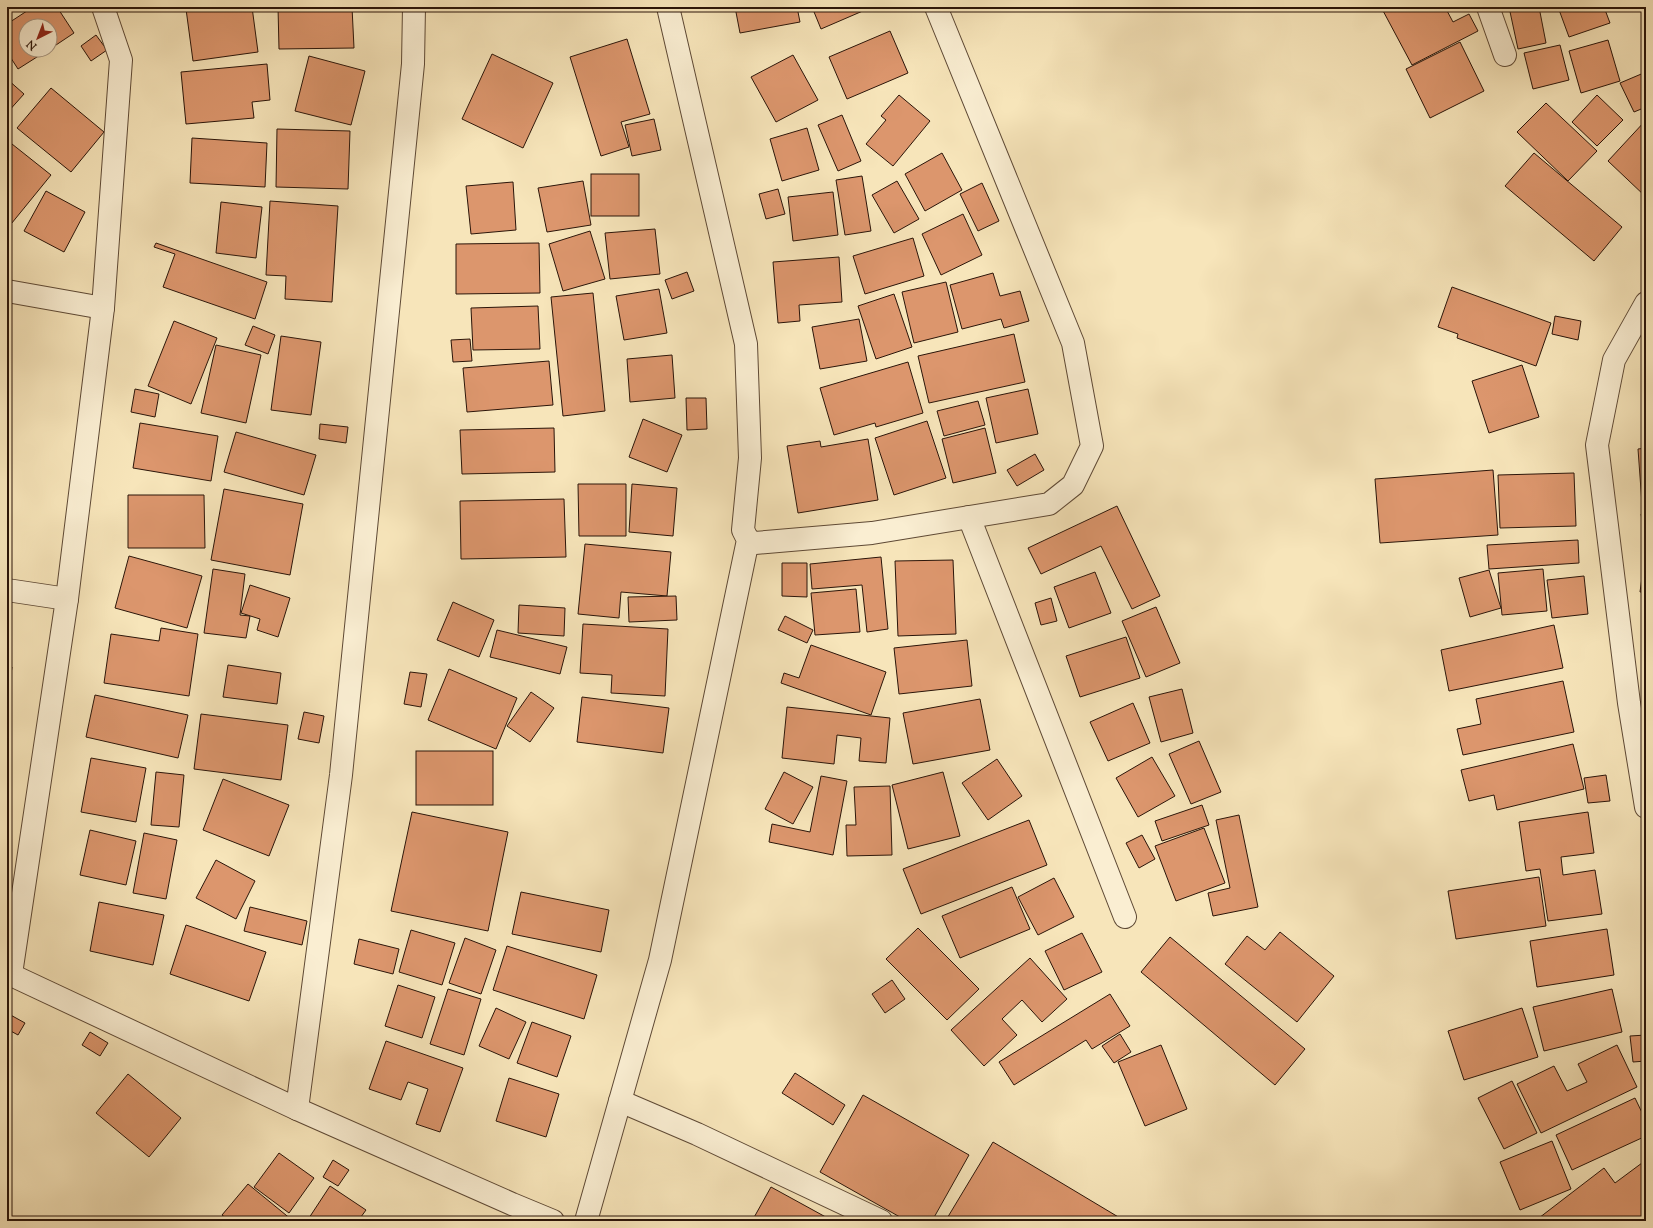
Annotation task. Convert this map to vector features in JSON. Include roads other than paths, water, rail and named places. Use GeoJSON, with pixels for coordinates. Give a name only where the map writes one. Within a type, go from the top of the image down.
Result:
{"type":"FeatureCollection","features":[{"type":"Feature","properties":{"kind":"street"},"geometry":{"type":"LineString","coordinates":[[103,7],[121,60],[103,308],[67,599],[9,974],[297,1109],[553,1221]]}},
{"type":"Feature","properties":{"kind":"street"},"geometry":{"type":"LineString","coordinates":[[297,1109],[341,775],[413,64],[414,7]]}},
{"type":"Feature","properties":{"kind":"street"},"geometry":{"type":"LineString","coordinates":[[586,1221],[660,960],[748,540],[743,530],[750,458],[746,344],[668,7]]}},
{"type":"Feature","properties":{"kind":"street"},"geometry":{"type":"LineString","coordinates":[[748,540],[755,543],[872,533],[1049,504],[1073,485],[1092,446],[1073,344],[936,7]]}},
{"type":"Feature","properties":{"kind":"street"},"geometry":{"type":"LineString","coordinates":[[1488,7],[1505,55]]}},
{"type":"Feature","properties":{"kind":"street"},"geometry":{"type":"LineString","coordinates":[[7,291],[103,308]]}},
{"type":"Feature","properties":{"kind":"street"},"geometry":{"type":"LineString","coordinates":[[1646,303],[1614,360],[1597,444],[1638,702],[1646,807]]}},
{"type":"Feature","properties":{"kind":"street"},"geometry":{"type":"LineString","coordinates":[[969,517],[1125,917]]}},
{"type":"Feature","properties":{"kind":"street"},"geometry":{"type":"LineString","coordinates":[[7,590],[67,599]]}},
{"type":"Feature","properties":{"kind":"street"},"geometry":{"type":"LineString","coordinates":[[620,1101],[696,1134],[881,1221]]}}]}
